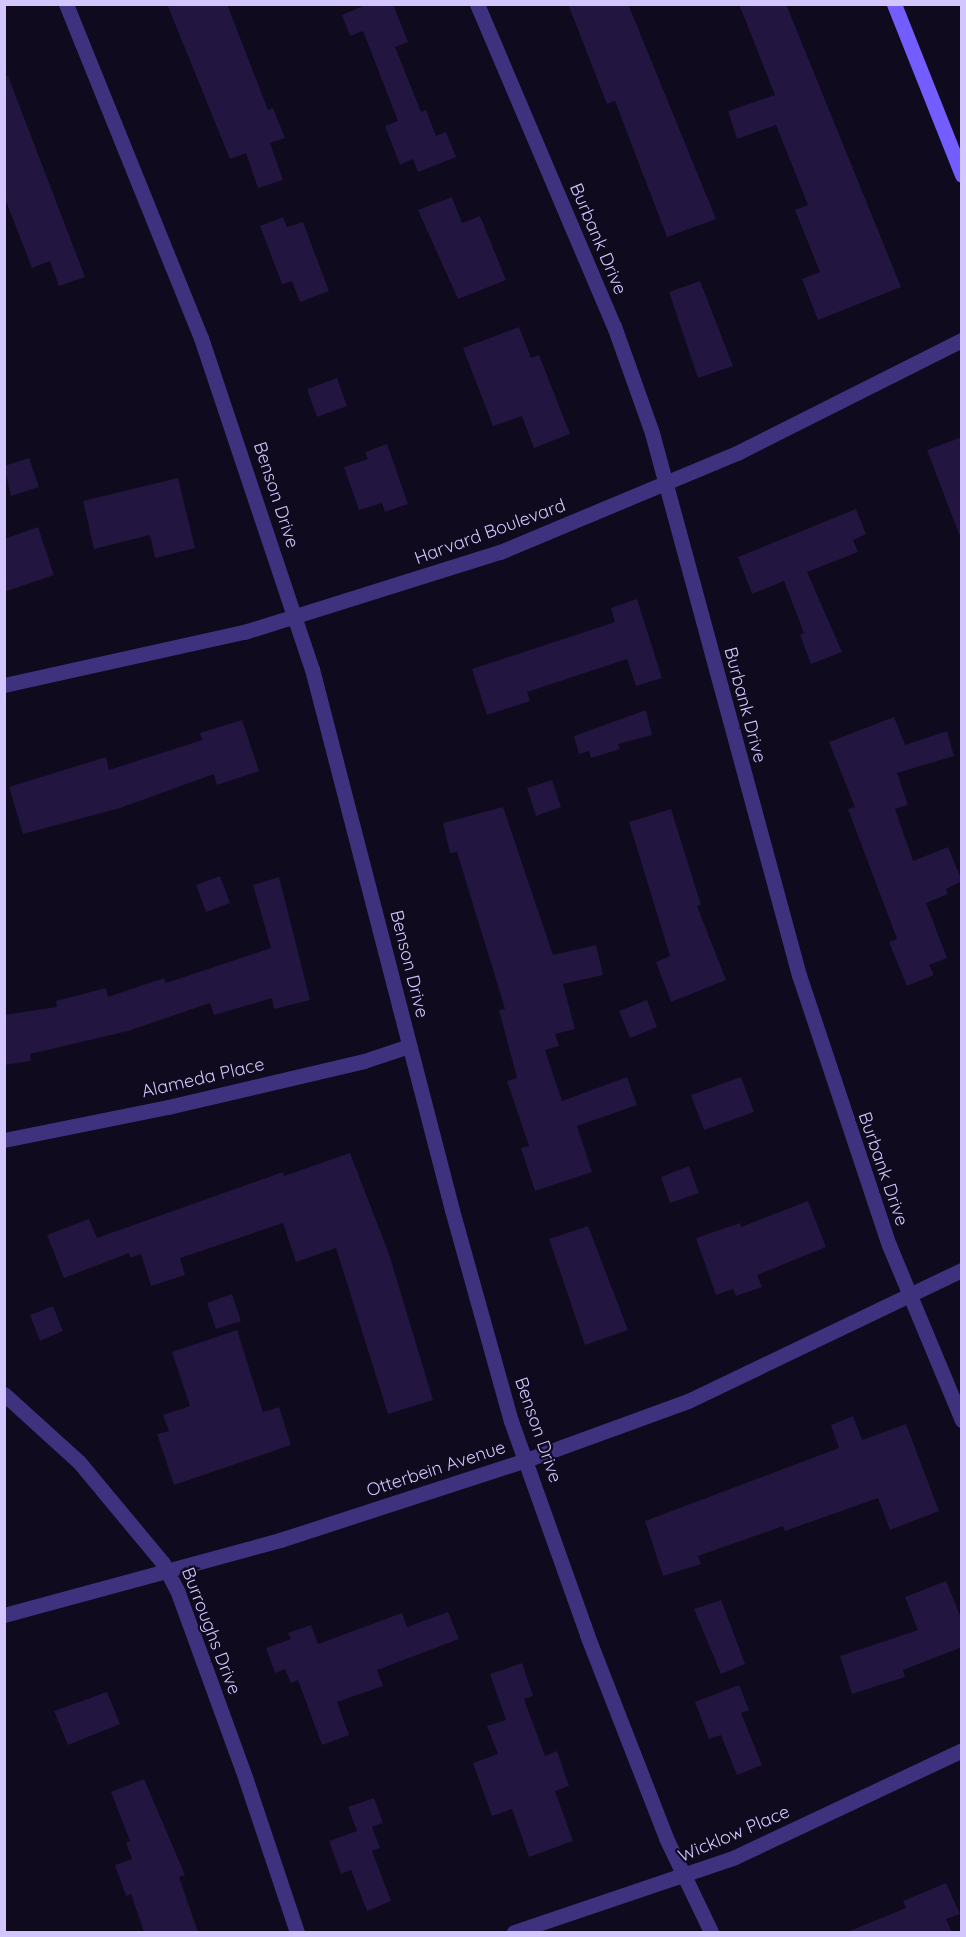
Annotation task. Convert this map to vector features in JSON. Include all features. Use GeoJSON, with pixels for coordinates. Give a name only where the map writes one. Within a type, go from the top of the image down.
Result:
{"type":"FeatureCollection","features":[{"type":"Feature","properties":{"kind":"main road"},"geometry":{"type":"LineString","coordinates":[[894,4],[962,175]]}},
{"type":"Feature","properties":{"kind":"street","name":"Benson Drive"},"geometry":{"type":"LineString","coordinates":[[66,4],[201,338],[295,617],[349,801],[408,1046],[505,1399],[591,1646],[685,1876],[711,1932]]}},
{"type":"Feature","properties":{"kind":"street","name":"Burbank Drive"},"geometry":{"type":"LineString","coordinates":[[477,4],[614,326],[666,485],[799,975],[889,1245],[962,1420]]}},
{"type":"Feature","properties":{"kind":"street","name":"Harvard Boulevard"},"geometry":{"type":"LineString","coordinates":[[4,685],[244,632],[500,552],[666,485],[737,453],[962,340]]}},
{"type":"Feature","properties":{"kind":"street","name":"Alameda Place"},"geometry":{"type":"LineString","coordinates":[[4,1140],[168,1107],[364,1060],[408,1046]]}},
{"type":"Feature","properties":{"kind":"street","name":"Otterbein Avenue"},"geometry":{"type":"LineString","coordinates":[[4,1615],[167,1571],[365,1513],[526,1460],[688,1401],[783,1358],[909,1293],[962,1270]]}},
{"type":"Feature","properties":{"kind":"street","name":"Burroughs Drive"},"geometry":{"type":"LineString","coordinates":[[4,1394],[79,1462],[167,1571],[246,1780],[297,1932]]}},
{"type":"Feature","properties":{"kind":"street","name":"Wicklow Place"},"geometry":{"type":"LineString","coordinates":[[514,1932],[685,1876],[884,1790],[962,1750]]}},
{"type":"Feature","properties":{"kind":"building"},"geometry":{"type":"Polygon","coordinates":[[[167,4],[227,4],[268,110],[273,108],[285,138],[270,143],[283,180],[258,188],[246,153],[230,159],[167,4]]]}},
{"type":"Feature","properties":{"kind":"building"},"geometry":{"type":"Polygon","coordinates":[[[368,4],[393,4],[408,42],[395,47],[421,112],[426,110],[436,136],[446,132],[456,157],[418,172],[413,159],[400,165],[385,126],[398,121],[363,31],[350,36],[342,15],[368,4]]]}},
{"type":"Feature","properties":{"kind":"building"},"geometry":{"type":"Polygon","coordinates":[[[568,4],[628,4],[716,219],[667,237],[615,101],[607,104],[568,4]]]}},
{"type":"Feature","properties":{"kind":"building"},"geometry":{"type":"Polygon","coordinates":[[[739,4],[786,4],[901,287],[818,320],[802,279],[820,272],[795,210],[808,205],[776,125],[737,139],[728,111],[775,95],[739,4]]]}},
{"type":"Feature","properties":{"kind":"building"},"geometry":{"type":"Polygon","coordinates":[[[8,76],[85,277],[59,286],[50,261],[32,268],[4,196],[4,77],[8,76]]]}},
{"type":"Feature","properties":{"kind":"building"},"geometry":{"type":"Polygon","coordinates":[[[452,197],[462,223],[480,216],[506,280],[458,299],[418,210],[452,197]]]}},
{"type":"Feature","properties":{"kind":"building"},"geometry":{"type":"Polygon","coordinates":[[[283,217],[287,227],[303,222],[329,291],[300,302],[292,281],[282,284],[260,226],[283,217]]]}},
{"type":"Feature","properties":{"kind":"building"},"geometry":{"type":"Polygon","coordinates":[[[700,281],[733,366],[698,378],[669,292],[700,281]]]}},
{"type":"Feature","properties":{"kind":"building"},"geometry":{"type":"Polygon","coordinates":[[[519,327],[531,358],[539,355],[570,434],[534,448],[522,416],[493,426],[463,348],[519,327]]]}},
{"type":"Feature","properties":{"kind":"building"},"geometry":{"type":"Polygon","coordinates":[[[337,378],[347,406],[317,417],[307,389],[337,378]]]}},
{"type":"Feature","properties":{"kind":"building"},"geometry":{"type":"Polygon","coordinates":[[[962,437],[962,534],[959,534],[927,450],[962,437]]]}},
{"type":"Feature","properties":{"kind":"building"},"geometry":{"type":"Polygon","coordinates":[[[387,444],[408,504],[385,512],[382,503],[359,510],[344,467],[368,459],[365,452],[387,444]]]}},
{"type":"Feature","properties":{"kind":"building"},"geometry":{"type":"Polygon","coordinates":[[[29,458],[39,487],[11,496],[4,466],[29,458]]]}},
{"type":"Feature","properties":{"kind":"building"},"geometry":{"type":"Polygon","coordinates":[[[178,478],[195,548],[155,558],[150,535],[94,549],[83,501],[178,478]]]}},
{"type":"Feature","properties":{"kind":"building"},"geometry":{"type":"Polygon","coordinates":[[[856,509],[866,534],[853,540],[858,552],[807,572],[842,652],[811,664],[800,635],[804,633],[784,581],[752,594],[738,557],[856,509]]]}},
{"type":"Feature","properties":{"kind":"building"},"geometry":{"type":"Polygon","coordinates":[[[38,527],[54,575],[4,592],[4,539],[38,527]]]}},
{"type":"Feature","properties":{"kind":"building"},"geometry":{"type":"Polygon","coordinates":[[[637,599],[662,678],[636,686],[627,659],[527,692],[530,701],[487,715],[472,669],[615,622],[611,608],[637,599]]]}},
{"type":"Feature","properties":{"kind":"building"},"geometry":{"type":"Polygon","coordinates":[[[646,710],[652,735],[618,744],[620,749],[591,758],[589,751],[579,754],[574,736],[646,710]]]}},
{"type":"Feature","properties":{"kind":"building"},"geometry":{"type":"Polygon","coordinates":[[[894,717],[905,745],[947,731],[954,756],[897,773],[908,805],[895,809],[913,861],[948,847],[962,881],[946,889],[948,894],[926,903],[947,958],[929,965],[934,975],[907,986],[889,942],[897,939],[848,809],[855,807],[829,742],[894,717]]]}},
{"type":"Feature","properties":{"kind":"building"},"geometry":{"type":"Polygon","coordinates":[[[242,720],[259,771],[217,785],[214,774],[120,808],[23,834],[9,787],[106,757],[109,770],[202,740],[200,733],[242,720]]]}},
{"type":"Feature","properties":{"kind":"building"},"geometry":{"type":"Polygon","coordinates":[[[552,780],[561,807],[536,816],[527,788],[552,780]]]}},
{"type":"Feature","properties":{"kind":"building"},"geometry":{"type":"Polygon","coordinates":[[[503,807],[553,955],[596,945],[603,975],[563,984],[575,1029],[555,1034],[559,1046],[545,1050],[562,1101],[627,1077],[637,1105],[577,1126],[592,1172],[535,1191],[521,1148],[529,1146],[507,1081],[517,1078],[499,1010],[505,1009],[457,852],[450,853],[443,823],[503,807]]]}},
{"type":"Feature","properties":{"kind":"building"},"geometry":{"type":"Polygon","coordinates":[[[671,809],[701,905],[697,906],[726,980],[671,1002],[656,962],[670,956],[629,822],[671,809]]]}},
{"type":"Feature","properties":{"kind":"building"},"geometry":{"type":"Polygon","coordinates":[[[220,876],[230,903],[206,912],[196,885],[220,876]]]}},
{"type":"Feature","properties":{"kind":"building"},"geometry":{"type":"Polygon","coordinates":[[[279,877],[310,1000],[274,1009],[272,998],[214,1015],[210,1003],[128,1031],[30,1054],[31,1061],[4,1065],[4,1015],[57,1007],[56,1001],[106,988],[108,997],[164,978],[166,983],[271,948],[253,885],[279,877]]]}},
{"type":"Feature","properties":{"kind":"building"},"geometry":{"type":"Polygon","coordinates":[[[647,1000],[657,1027],[630,1038],[619,1011],[647,1000]]]}},
{"type":"Feature","properties":{"kind":"building"},"geometry":{"type":"Polygon","coordinates":[[[741,1077],[754,1112],[704,1130],[691,1095],[741,1077]]]}},
{"type":"Feature","properties":{"kind":"building"},"geometry":{"type":"Polygon","coordinates":[[[350,1153],[389,1254],[433,1400],[388,1414],[336,1248],[296,1262],[283,1223],[180,1258],[185,1275],[151,1286],[141,1254],[130,1258],[129,1253],[64,1278],[47,1235],[89,1219],[97,1238],[283,1172],[284,1176],[350,1153]]]}},
{"type":"Feature","properties":{"kind":"building"},"geometry":{"type":"Polygon","coordinates":[[[689,1166],[699,1193],[670,1203],[661,1177],[689,1166]]]}},
{"type":"Feature","properties":{"kind":"building"},"geometry":{"type":"Polygon","coordinates":[[[808,1201],[826,1247],[757,1275],[762,1287],[736,1296],[733,1289],[716,1295],[696,1238],[740,1223],[741,1227],[808,1201]]]}},
{"type":"Feature","properties":{"kind":"building"},"geometry":{"type":"Polygon","coordinates":[[[588,1226],[628,1330],[585,1345],[549,1239],[588,1226]]]}},
{"type":"Feature","properties":{"kind":"building"},"geometry":{"type":"Polygon","coordinates":[[[232,1294],[241,1321],[216,1329],[207,1303],[232,1294]]]}},
{"type":"Feature","properties":{"kind":"building"},"geometry":{"type":"Polygon","coordinates":[[[53,1306],[63,1331],[40,1341],[30,1315],[53,1306]]]}},
{"type":"Feature","properties":{"kind":"building"},"geometry":{"type":"Polygon","coordinates":[[[237,1330],[263,1412],[279,1407],[291,1445],[174,1485],[157,1434],[169,1431],[163,1415],[190,1406],[172,1352],[237,1330]]]}},
{"type":"Feature","properties":{"kind":"building"},"geometry":{"type":"Polygon","coordinates":[[[853,1416],[862,1440],[906,1424],[939,1511],[890,1530],[878,1498],[785,1531],[783,1526],[698,1556],[701,1564],[663,1576],[645,1521],[839,1448],[831,1425],[853,1416]]]}},
{"type":"Feature","properties":{"kind":"building"},"geometry":{"type":"Polygon","coordinates":[[[946,1581],[962,1620],[962,1647],[903,1670],[905,1677],[852,1694],[840,1656],[918,1630],[905,1597],[946,1581]]]}},
{"type":"Feature","properties":{"kind":"building"},"geometry":{"type":"Polygon","coordinates":[[[721,1600],[745,1664],[721,1674],[694,1609],[721,1600]]]}},
{"type":"Feature","properties":{"kind":"building"},"geometry":{"type":"Polygon","coordinates":[[[448,1612],[459,1639],[377,1670],[383,1686],[337,1702],[349,1735],[322,1745],[298,1680],[291,1683],[285,1669],[275,1673],[266,1648],[291,1639],[288,1633],[311,1625],[318,1644],[402,1613],[407,1627],[448,1612]]]}},
{"type":"Feature","properties":{"kind":"building"},"geometry":{"type":"Polygon","coordinates":[[[522,1663],[533,1696],[524,1699],[545,1756],[557,1751],[569,1786],[555,1791],[573,1841],[529,1857],[512,1809],[492,1816],[473,1763],[498,1754],[487,1726],[506,1720],[490,1674],[522,1663]]]}},
{"type":"Feature","properties":{"kind":"building"},"geometry":{"type":"Polygon","coordinates":[[[739,1685],[749,1710],[741,1713],[762,1765],[737,1775],[721,1735],[709,1739],[695,1702],[739,1685]]]}},
{"type":"Feature","properties":{"kind":"building"},"geometry":{"type":"Polygon","coordinates":[[[107,1692],[120,1724],[68,1745],[54,1711],[107,1692]]]}},
{"type":"Feature","properties":{"kind":"building"},"geometry":{"type":"Polygon","coordinates":[[[144,1779],[185,1875],[179,1877],[198,1932],[144,1932],[131,1894],[126,1896],[115,1865],[132,1859],[126,1843],[130,1841],[111,1792],[144,1779]]]}},
{"type":"Feature","properties":{"kind":"building"},"geometry":{"type":"Polygon","coordinates":[[[374,1798],[383,1823],[372,1827],[380,1848],[372,1851],[391,1901],[367,1911],[351,1870],[341,1874],[329,1841],[357,1831],[348,1807],[374,1798]]]}},
{"type":"Feature","properties":{"kind":"building"},"geometry":{"type":"Polygon","coordinates":[[[946,1883],[960,1914],[946,1919],[952,1932],[847,1932],[906,1908],[903,1901],[946,1883]]]}}]}
